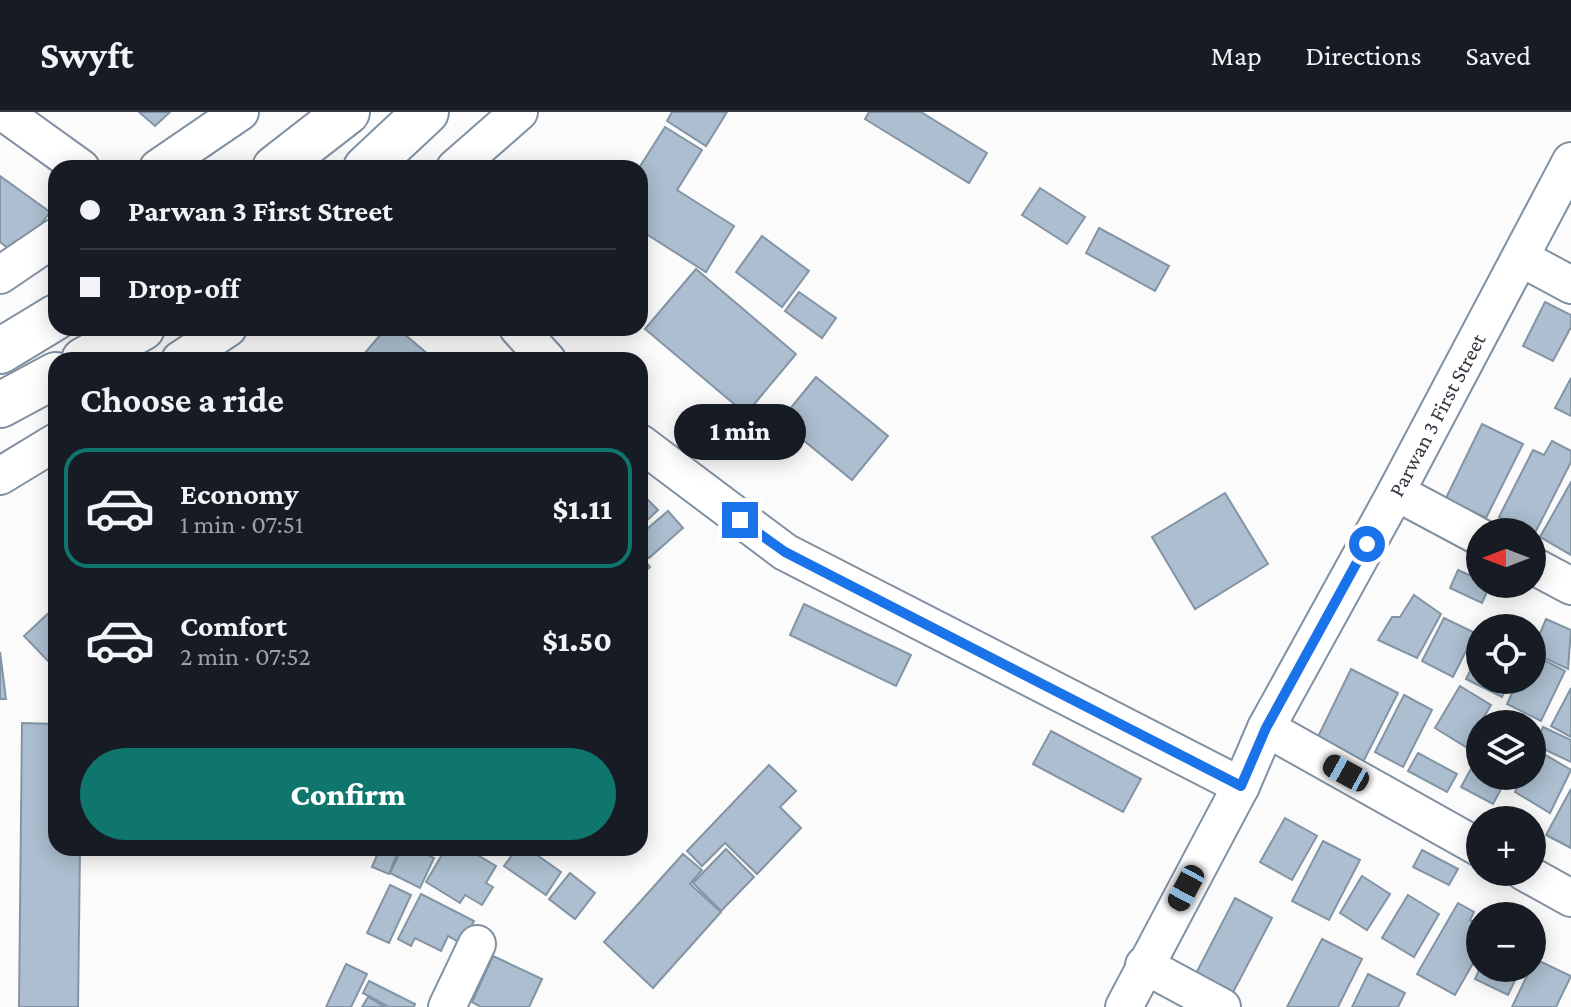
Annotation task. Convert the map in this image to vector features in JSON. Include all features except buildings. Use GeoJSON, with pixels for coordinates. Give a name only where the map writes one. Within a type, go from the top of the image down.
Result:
{"type":"FeatureCollection","features":[{"type":"Feature","properties":{"kind":"highway"},"geometry":{"type":"LineString","coordinates":[[285,160],[347,112]]}},
{"type":"Feature","properties":{"kind":"highway"},"geometry":{"type":"LineString","coordinates":[[375,160],[426,112]]}},
{"type":"Feature","properties":{"kind":"highway"},"geometry":{"type":"LineString","coordinates":[[0,351],[48,322]]}},
{"type":"Feature","properties":{"kind":"highway"},"geometry":{"type":"LineString","coordinates":[[98,352],[128,336]]}},
{"type":"Feature","properties":{"kind":"highway"},"geometry":{"type":"LineString","coordinates":[[0,405],[48,379]]}},
{"type":"Feature","properties":{"kind":"street"},"geometry":{"type":"LineString","coordinates":[[3,112],[70,160]]}},
{"type":"Feature","properties":{"kind":"street"},"geometry":{"type":"LineString","coordinates":[[170,160],[240,112]]}},
{"type":"Feature","properties":{"kind":"street"},"geometry":{"type":"LineString","coordinates":[[464,160],[519,112]]}},
{"type":"Feature","properties":{"kind":"street","name":"Parwan 3 First Street"},"geometry":{"type":"LineString","coordinates":[[1124,1007],[1241,786],[1266,728],[1396,492],[1571,161]]}},
{"type":"Feature","properties":{"kind":"street"},"geometry":{"type":"LineString","coordinates":[[0,275],[48,242]]}},
{"type":"Feature","properties":{"kind":"street"},"geometry":{"type":"LineString","coordinates":[[1521,258],[1571,285]]}},
{"type":"Feature","properties":{"kind":"street"},"geometry":{"type":"LineString","coordinates":[[192,352],[216,336]]}},
{"type":"Feature","properties":{"kind":"street"},"geometry":{"type":"LineString","coordinates":[[525,336],[540,352]]}},
{"type":"Feature","properties":{"kind":"street"},"geometry":{"type":"LineString","coordinates":[[0,476],[48,447]]}},
{"type":"Feature","properties":{"kind":"street"},"geometry":{"type":"LineString","coordinates":[[648,449],[785,552],[1241,786]]}},
{"type":"Feature","properties":{"kind":"street"},"geometry":{"type":"LineString","coordinates":[[1396,492],[1466,530]]}},
{"type":"Feature","properties":{"kind":"street"},"geometry":{"type":"LineString","coordinates":[[1546,573],[1571,586]]}},
{"type":"Feature","properties":{"kind":"street"},"geometry":{"type":"LineString","coordinates":[[1266,728],[1466,840]]}},
{"type":"Feature","properties":{"kind":"street"},"geometry":{"type":"LineString","coordinates":[[1546,884],[1571,898]]}},
{"type":"Feature","properties":{"kind":"street"},"geometry":{"type":"LineString","coordinates":[[447,1007],[477,944]]}},
{"type":"Feature","properties":{"kind":"street"},"geometry":{"type":"LineString","coordinates":[[1144,965],[1222,1007]]}},
{"type":"Feature","properties":{"kind":"route"},"geometry":{"type":"LineString","coordinates":[[740,520],[785,552],[1241,786],[1266,728],[1367,544]]}}]}
